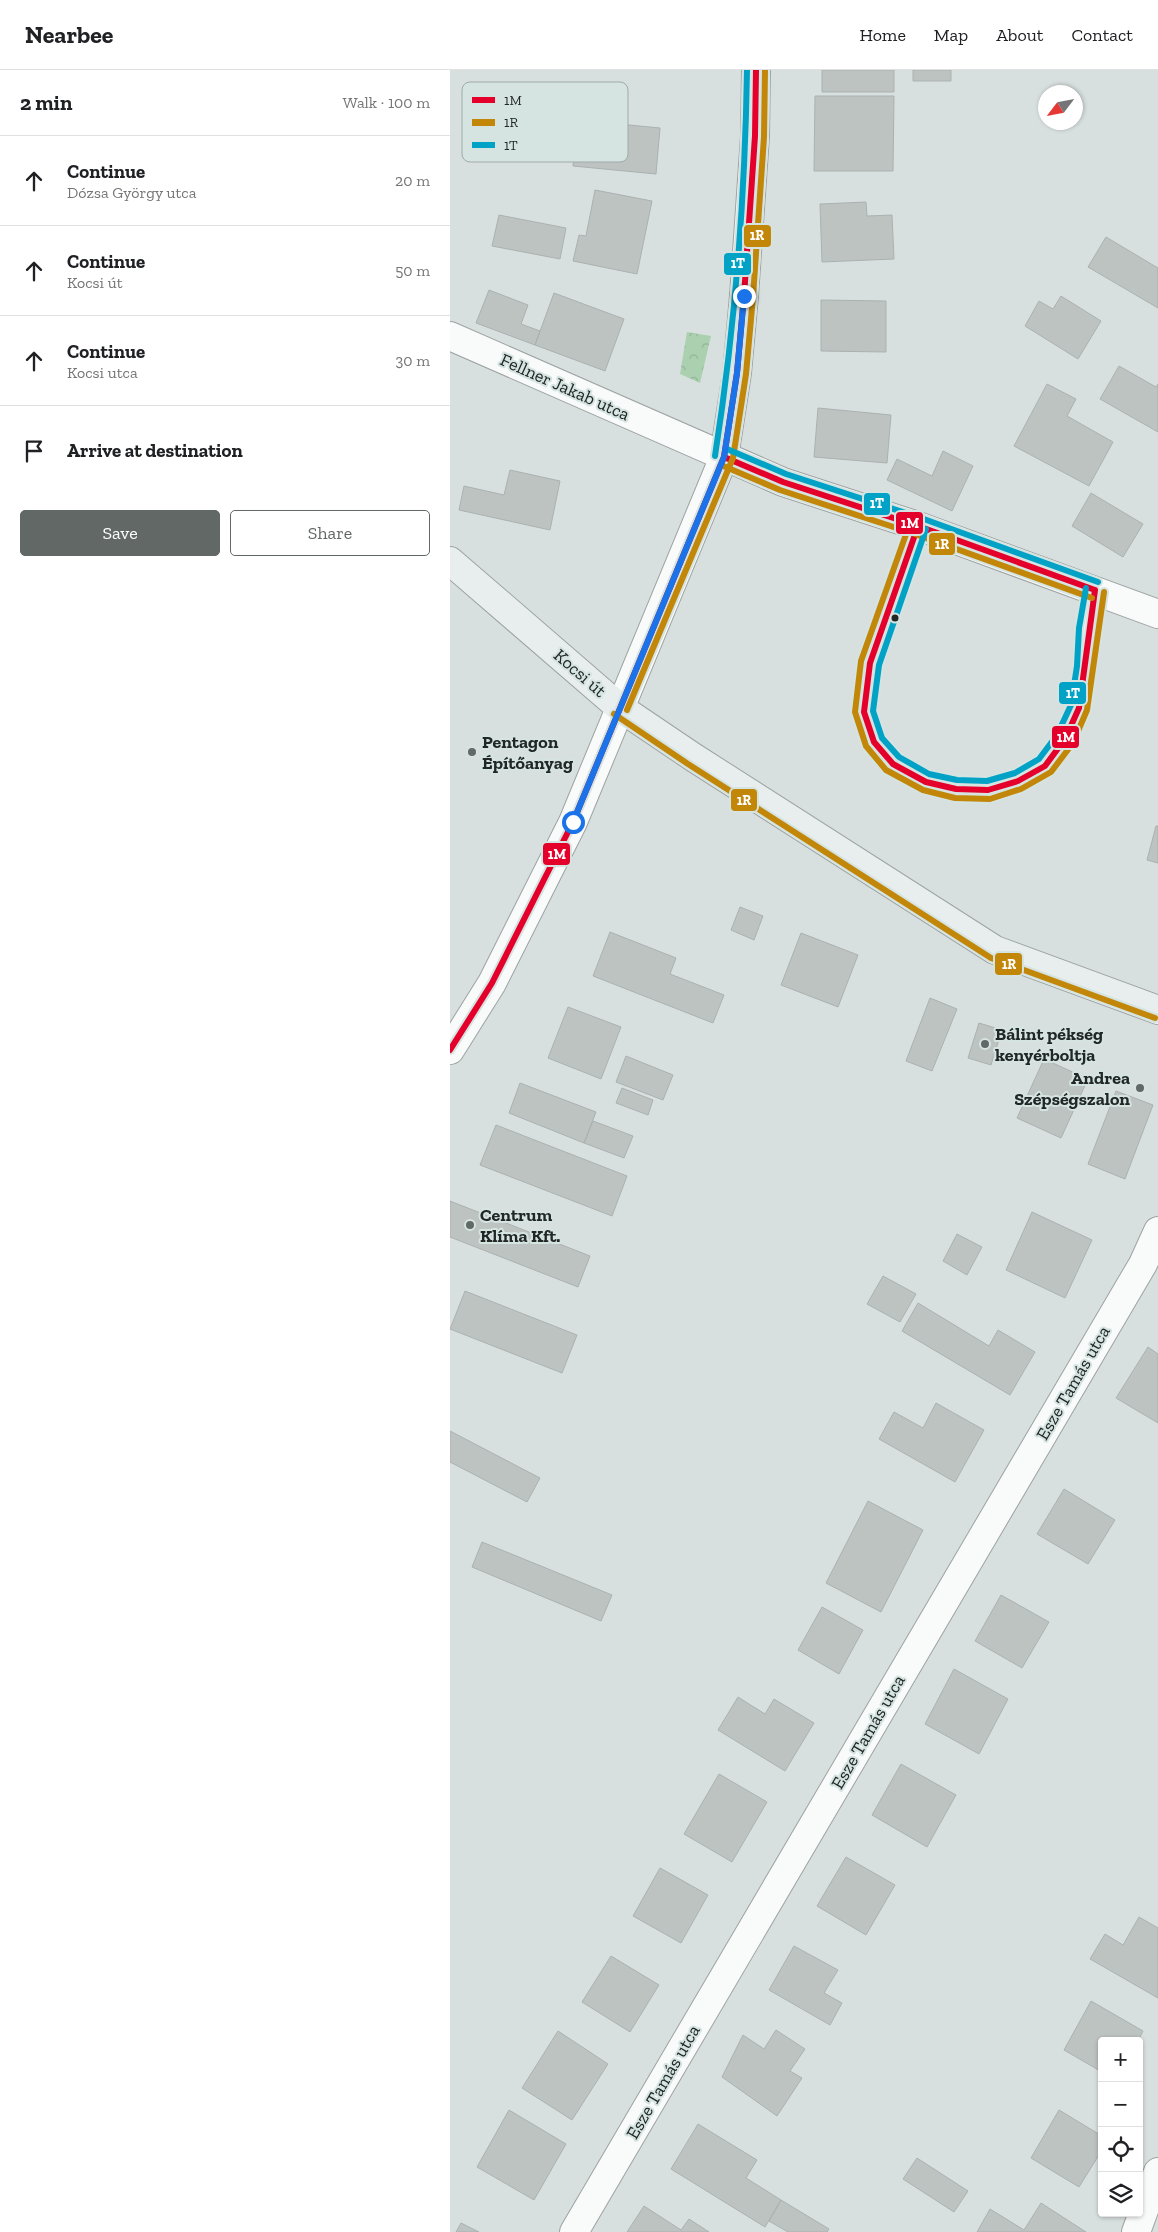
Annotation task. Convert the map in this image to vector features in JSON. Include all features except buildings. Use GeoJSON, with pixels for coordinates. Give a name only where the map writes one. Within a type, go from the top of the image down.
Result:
{"type":"FeatureCollection","features":[{"type":"Feature","properties":{"kind":"main road","name":"Kocsi út"},"geometry":{"type":"LineString","coordinates":[[450,561],[619,707]]}},
{"type":"Feature","properties":{"kind":"main road"},"geometry":{"type":"LineString","coordinates":[[619,707],[693,757],[994,950],[1158,1010]]}},
{"type":"Feature","properties":{"kind":"street","name":"Kocsi út"},"geometry":{"type":"LineString","coordinates":[[619,707],[724,457],[737,373],[744,296],[755,136],[756,70]]}},
{"type":"Feature","properties":{"kind":"street","name":"Fellner Jakab utca"},"geometry":{"type":"LineString","coordinates":[[450,336],[783,482],[918,526],[1158,614]]}},
{"type":"Feature","properties":{"kind":"street"},"geometry":{"type":"LineString","coordinates":[[450,1050],[492,983],[573,822],[619,707]]}},
{"type":"Feature","properties":{"kind":"street","name":"Esze Tamás utca"},"geometry":{"type":"LineString","coordinates":[[574,2232],[1143,1264],[1158,1231]]}},
{"type":"Feature","properties":{"kind":"street"},"geometry":{"type":"LineString","coordinates":[[1136,2232],[1158,2172]]}},
{"type":"Feature","properties":{"kind":"lane"},"geometry":{"type":"LineString","coordinates":[[918,526],[870,663],[864,712],[874,742],[893,764],[926,782],[956,789],[988,790],[1018,781],[1045,766],[1065,739],[1079,708],[1086,667],[1088,630],[1095,590]]}},
{"type":"Feature","properties":{"kind":"green space"},"geometry":{"type":"Polygon","coordinates":[[[687,332],[711,336],[700,383],[680,374],[687,332]]]}},
{"type":"Feature","properties":{"kind":"transit line","name":"1T"},"geometry":{"type":"LineString","coordinates":[[715,456],[728,360],[738,263],[744,167],[747,70]]}},
{"type":"Feature","properties":{"kind":"transit line","name":"1M"},"geometry":{"type":"LineString","coordinates":[[450,1050],[492,983],[573,822],[724,457],[737,373],[744,296],[755,136],[756,70]]}},
{"type":"Feature","properties":{"kind":"transit line","name":"1R"},"geometry":{"type":"LineString","coordinates":[[627,710],[733,458],[746,374],[753,297],[764,137],[765,70]]}},
{"type":"Feature","properties":{"kind":"transit line","name":"1T"},"geometry":{"type":"LineString","coordinates":[[727,449],[786,474],[921,518],[1098,582]]}},
{"type":"Feature","properties":{"kind":"transit line","name":"1M"},"geometry":{"type":"LineString","coordinates":[[724,457],[783,482],[918,526],[1095,590]]}},
{"type":"Feature","properties":{"kind":"transit line","name":"1R"},"geometry":{"type":"LineString","coordinates":[[721,465],[780,490],[915,534],[1092,598]]}},
{"type":"Feature","properties":{"kind":"transit line","name":"1R"},"geometry":{"type":"LineString","coordinates":[[910,523],[861,661],[855,712],[866,746],[886,770],[923,790],[955,798],[990,799],[1021,789],[1051,772],[1073,743],[1087,710],[1104,592]]}},
{"type":"Feature","properties":{"kind":"transit line","name":"1M"},"geometry":{"type":"LineString","coordinates":[[918,526],[870,663],[864,712],[874,742],[893,764],[926,782],[956,789],[988,790],[1018,781],[1045,766],[1065,739],[1079,708],[1095,590]]}},
{"type":"Feature","properties":{"kind":"transit line","name":"1T"},"geometry":{"type":"LineString","coordinates":[[926,529],[879,665],[873,711],[882,738],[899,757],[929,774],[957,780],[987,781],[1015,773],[1039,759],[1057,735],[1071,705],[1077,666],[1079,628],[1086,588]]}},
{"type":"Feature","properties":{"kind":"transit line","name":"1R"},"geometry":{"type":"LineString","coordinates":[[614,714],[688,764],[991,958],[1155,1018]]}},
{"type":"Feature","properties":{"kind":"place","name":"Pentagon Építőanyag"},"geometry":{"type":"Point","coordinates":[472,752]}},
{"type":"Feature","properties":{"kind":"place","name":"Bálint pékség kenyérboltja"},"geometry":{"type":"Point","coordinates":[985,1044]}},
{"type":"Feature","properties":{"kind":"place","name":"Andrea Szépségszalon"},"geometry":{"type":"Point","coordinates":[1140,1088]}},
{"type":"Feature","properties":{"kind":"place","name":"Centrum Klíma Kft."},"geometry":{"type":"Point","coordinates":[470,1225]}},
{"type":"Feature","properties":{"kind":"route"},"geometry":{"type":"LineString","coordinates":[[573,822],[724,457],[737,373],[744,296]]}}]}
